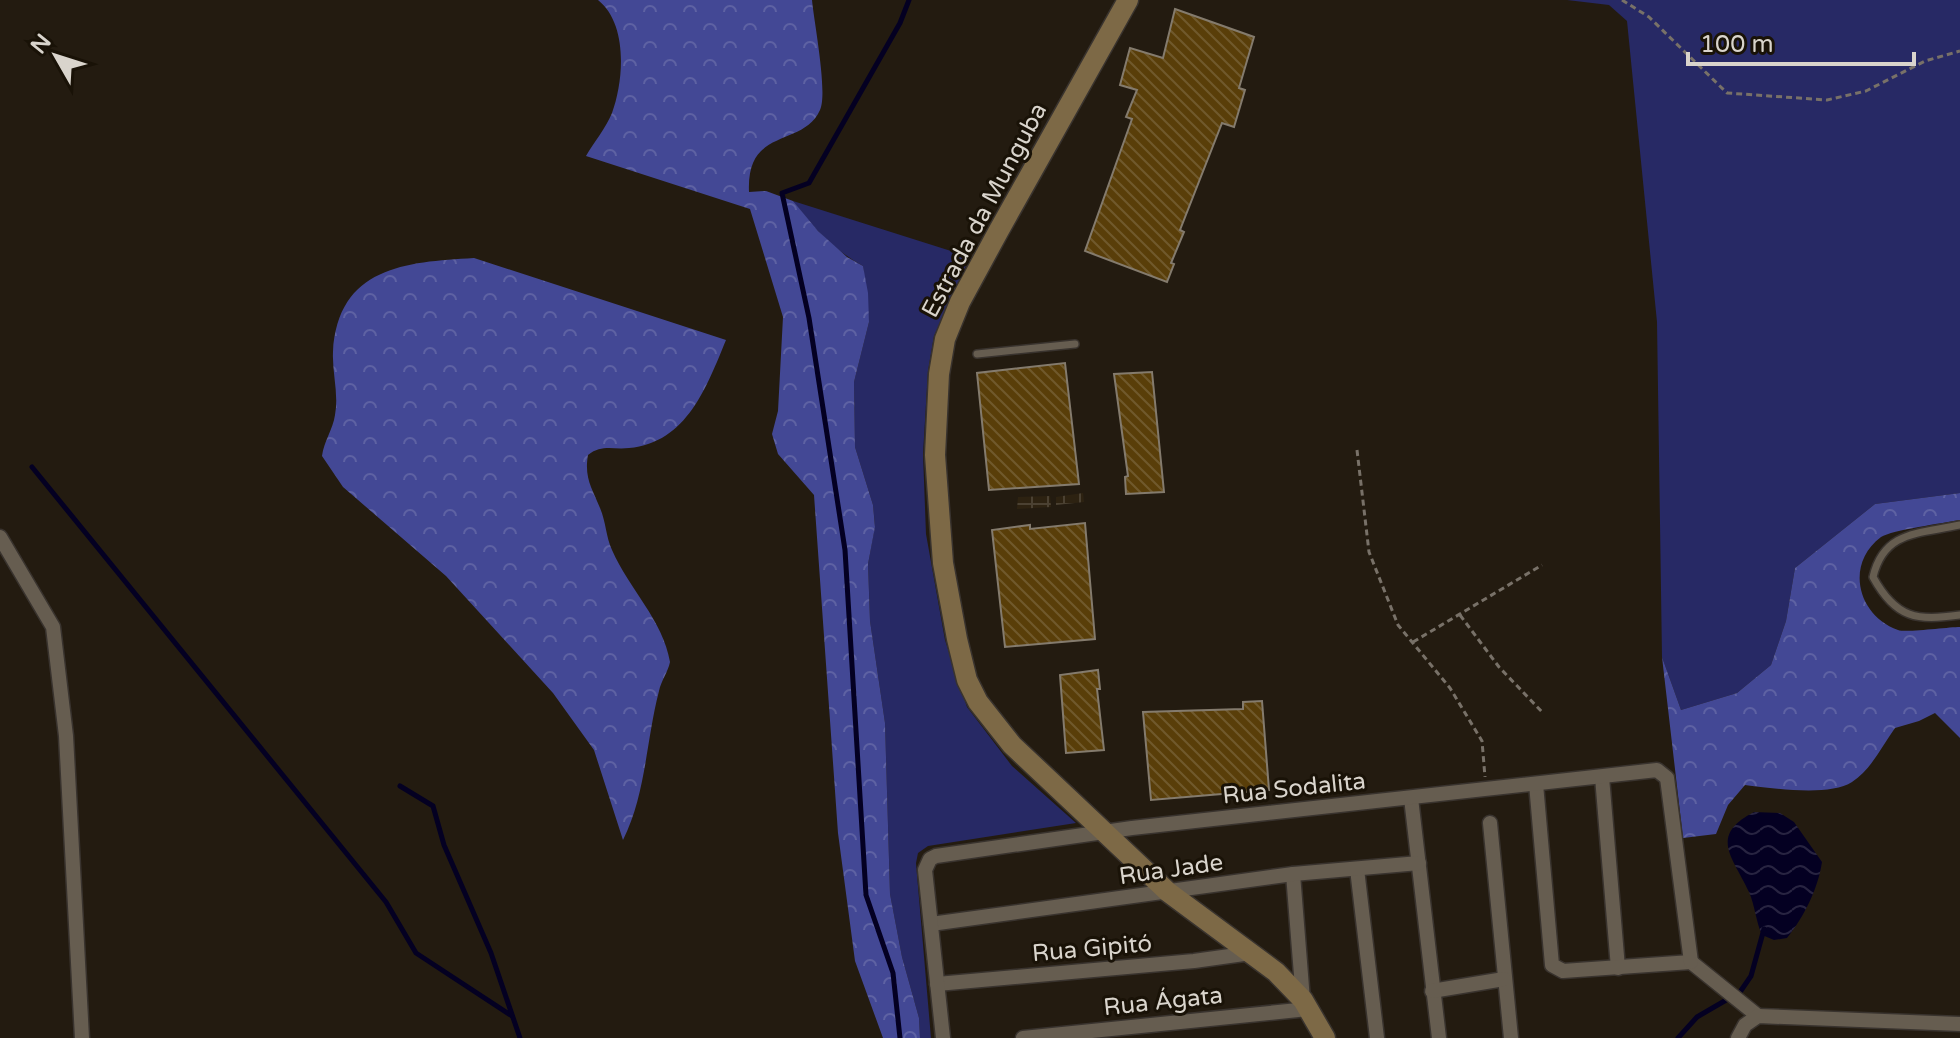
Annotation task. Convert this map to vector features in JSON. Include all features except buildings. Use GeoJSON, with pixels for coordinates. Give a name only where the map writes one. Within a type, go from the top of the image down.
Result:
{"type":"FeatureCollection","features":[{"type":"Feature","properties":{"kind":"main road","name":"Estrada da Munguba"},"geometry":{"type":"LineString","coordinates":[[1128,0],[960,302],[945,339],[939,374],[935,455],[943,563],[967,680],[993,724],[1168,892],[1276,972],[1306,1004],[1325,1038]]}},
{"type":"Feature","properties":{"kind":"street"},"geometry":{"type":"LineString","coordinates":[[0,537],[53,627],[66,736],[82,1038]]}},
{"type":"Feature","properties":{"kind":"street","name":"Rua Sodalita"},"geometry":{"type":"LineString","coordinates":[[931,924],[925,870],[930,859],[936,856],[1107,832],[1657,770],[1667,778],[1691,962]]}},
{"type":"Feature","properties":{"kind":"street"},"geometry":{"type":"LineString","coordinates":[[1602,777],[1618,968]]}},
{"type":"Feature","properties":{"kind":"street"},"geometry":{"type":"LineString","coordinates":[[1536,784],[1552,965],[1563,971],[1691,962],[1758,1016],[1960,1024]]}},
{"type":"Feature","properties":{"kind":"street"},"geometry":{"type":"LineString","coordinates":[[1411,798],[1439,1038]]}},
{"type":"Feature","properties":{"kind":"street"},"geometry":{"type":"LineString","coordinates":[[1490,823],[1511,1038]]}},
{"type":"Feature","properties":{"kind":"street","name":"Rua Jade"},"geometry":{"type":"LineString","coordinates":[[931,924],[1293,874],[1419,863]]}},
{"type":"Feature","properties":{"kind":"street"},"geometry":{"type":"LineString","coordinates":[[1357,869],[1377,1038]]}},
{"type":"Feature","properties":{"kind":"street"},"geometry":{"type":"LineString","coordinates":[[1293,874],[1306,1004]]}},
{"type":"Feature","properties":{"kind":"street"},"geometry":{"type":"LineString","coordinates":[[931,924],[943,1038]]}},
{"type":"Feature","properties":{"kind":"street","name":"Rua Gipitó"},"geometry":{"type":"LineString","coordinates":[[937,984],[1251,953]]}},
{"type":"Feature","properties":{"kind":"street"},"geometry":{"type":"LineString","coordinates":[[1432,991],[1504,979]]}},
{"type":"Feature","properties":{"kind":"street","name":"Rua Ágata"},"geometry":{"type":"LineString","coordinates":[[1023,1038],[1306,1004]]}},
{"type":"Feature","properties":{"kind":"street"},"geometry":{"type":"LineString","coordinates":[[1738,1038],[1745,1025],[1758,1016]]}},
{"type":"Feature","properties":{"kind":"lane"},"geometry":{"type":"LineString","coordinates":[[977,354],[1075,344]]}},
{"type":"Feature","properties":{"kind":"lane"},"geometry":{"type":"LineString","coordinates":[[1960,525],[1894,541],[1885,549],[1873,577],[1894,604],[1913,618],[1960,615]]}},
{"type":"Feature","properties":{"kind":"path"},"geometry":{"type":"LineString","coordinates":[[1622,0],[1649,17],[1727,93],[1827,100],[1866,91],[1925,61],[1960,51]]}},
{"type":"Feature","properties":{"kind":"path"},"geometry":{"type":"LineString","coordinates":[[1357,450],[1369,552],[1398,625],[1450,688],[1482,741],[1486,788]]}},
{"type":"Feature","properties":{"kind":"path"},"geometry":{"type":"LineString","coordinates":[[1413,642],[1542,565]]}},
{"type":"Feature","properties":{"kind":"path"},"geometry":{"type":"LineString","coordinates":[[1460,615],[1499,667],[1543,713]]}},
{"type":"Feature","properties":{"kind":"shaded area"},"geometry":{"type":"Polygon","coordinates":[[[1567,0],[1960,0],[1960,493],[1875,504],[1795,568],[1786,621],[1771,665],[1737,693],[1681,710],[1662,657],[1657,322],[1627,21],[1609,5],[1567,0]]]}},
{"type":"Feature","properties":{"kind":"shaded area"},"geometry":{"type":"Polygon","coordinates":[[[793,201],[970,257],[934,336],[928,371],[923,454],[926,534],[945,640],[967,707],[1012,766],[1076,823],[928,846],[918,853],[916,863],[931,1038],[920,1038],[919,1018],[902,957],[890,894],[885,723],[870,621],[868,564],[875,526],[873,505],[855,447],[854,382],[869,322],[863,266],[824,237],[793,201]]]}},
{"type":"Feature","properties":{"kind":"shaded area"},"geometry":{"type":"Polygon","coordinates":[[[1083,493],[1084,502],[1056,505],[1056,497],[1083,493]]]}},
{"type":"Feature","properties":{"kind":"shaded area"},"geometry":{"type":"Polygon","coordinates":[[[1050,496],[1051,507],[1017,509],[1018,497],[1050,496]]]}},
{"type":"Feature","properties":{"kind":"green space"},"geometry":{"type":"Polygon","coordinates":[[[598,0],[812,0],[822,74],[820,110],[812,122],[777,140],[756,157],[750,171],[749,192],[766,191],[793,201],[818,231],[847,257],[863,266],[869,322],[854,382],[855,447],[873,505],[875,527],[868,564],[870,621],[885,723],[890,894],[902,957],[919,1018],[920,1038],[883,1038],[855,961],[838,833],[814,495],[778,454],[772,434],[778,411],[783,317],[750,209],[586,156],[612,113],[621,69],[615,23],[598,0]]]}},
{"type":"Feature","properties":{"kind":"green space"},"geometry":{"type":"Polygon","coordinates":[[[474,258],[726,340],[702,393],[680,424],[649,444],[603,448],[588,455],[588,477],[610,545],[653,618],[670,662],[659,691],[641,786],[623,840],[594,750],[553,693],[446,576],[343,487],[322,456],[335,415],[333,352],[338,324],[347,302],[362,286],[400,267],[474,258]]]}},
{"type":"Feature","properties":{"kind":"green space"},"geometry":{"type":"Polygon","coordinates":[[[1960,493],[1960,520],[1881,537],[1870,548],[1860,574],[1865,601],[1884,623],[1902,631],[1960,627],[1960,738],[1935,713],[1895,728],[1871,764],[1859,777],[1842,787],[1815,790],[1745,785],[1728,805],[1716,834],[1683,838],[1662,657],[1681,710],[1737,693],[1771,665],[1786,621],[1795,568],[1875,504],[1960,493]]]}},
{"type":"Feature","properties":{"kind":"water"},"geometry":{"type":"Polygon","coordinates":[[[1754,812],[1780,813],[1794,822],[1822,862],[1809,902],[1787,938],[1774,940],[1762,935],[1749,892],[1728,848],[1732,830],[1754,812]]]}},
{"type":"Feature","properties":{"kind":"waterway"},"geometry":{"type":"LineString","coordinates":[[900,1038],[893,973],[866,895],[845,550],[809,318],[782,193],[809,183],[900,23],[909,0]]}},
{"type":"Feature","properties":{"kind":"waterway"},"geometry":{"type":"LineString","coordinates":[[32,467],[386,902],[416,953],[512,1016]]}},
{"type":"Feature","properties":{"kind":"waterway"},"geometry":{"type":"LineString","coordinates":[[400,786],[433,806],[444,845],[491,953],[520,1038]]}},
{"type":"Feature","properties":{"kind":"waterway"},"geometry":{"type":"LineString","coordinates":[[1678,1038],[1697,1017],[1740,992],[1751,976],[1764,929]]}}]}
